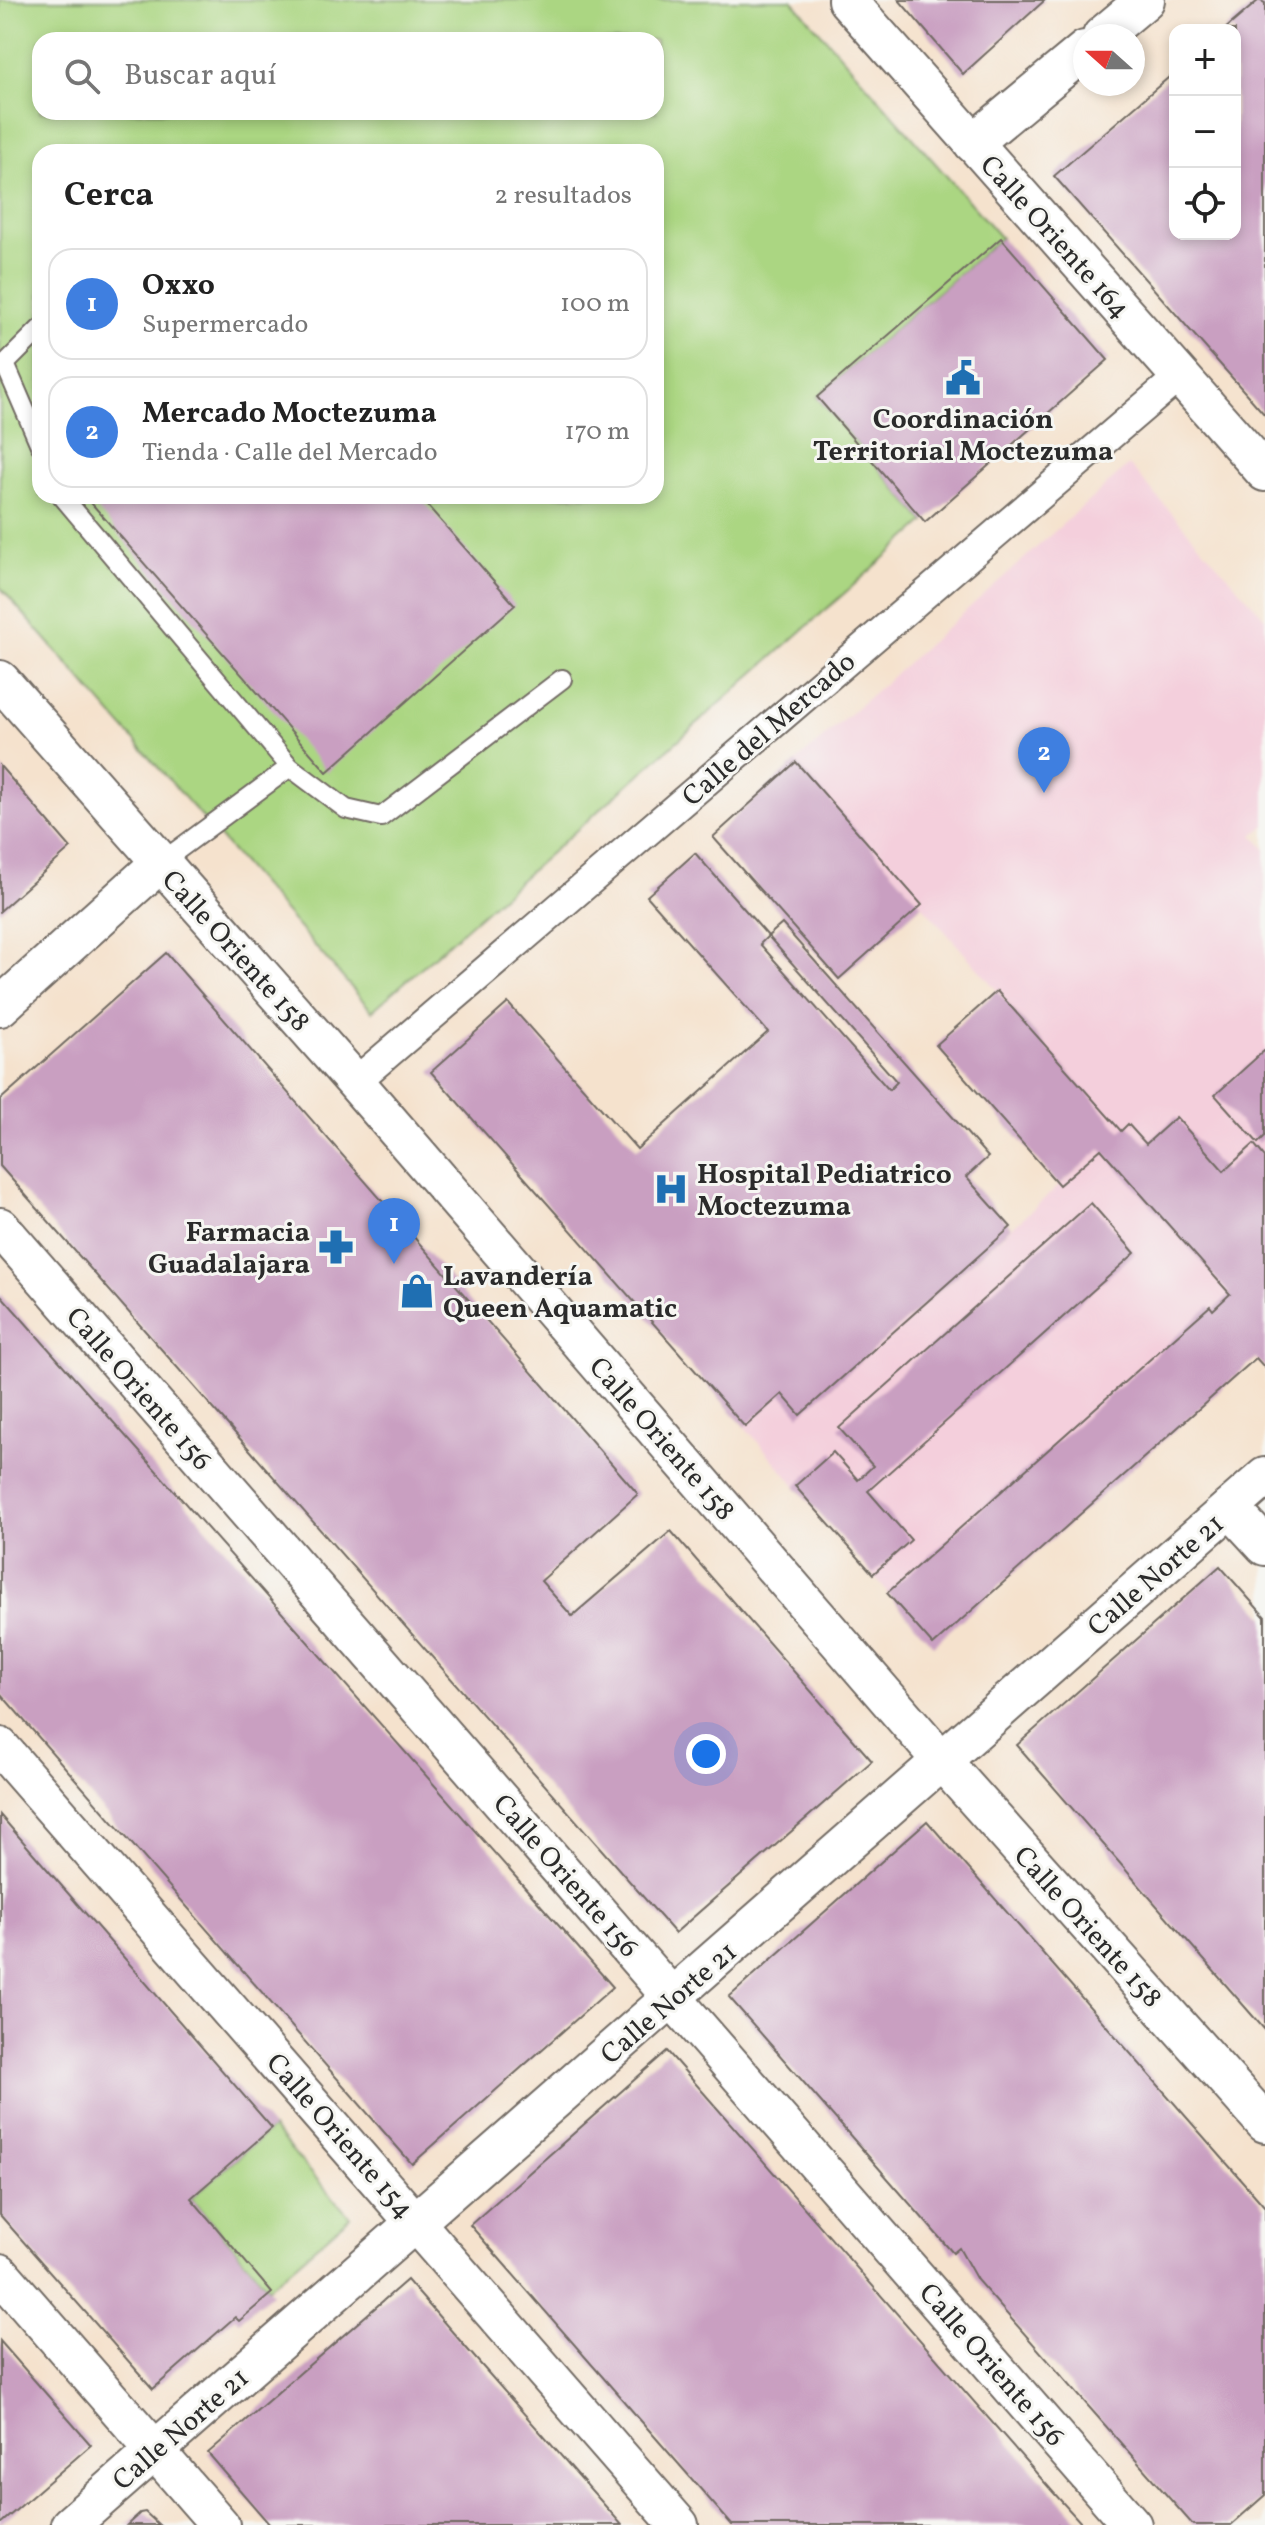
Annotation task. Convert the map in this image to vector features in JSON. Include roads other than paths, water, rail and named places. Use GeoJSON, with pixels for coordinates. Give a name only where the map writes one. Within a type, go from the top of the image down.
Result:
{"type":"FeatureCollection","features":[{"type":"Feature","properties":{"kind":"street","name":"Calle Oriente 164"},"geometry":{"type":"LineString","coordinates":[[847,0],[1265,472]]}},
{"type":"Feature","properties":{"kind":"street"},"geometry":{"type":"LineString","coordinates":[[1116,24],[1145,0]]}},
{"type":"Feature","properties":{"kind":"street"},"geometry":{"type":"LineString","coordinates":[[973,143],[1073,60]]}},
{"type":"Feature","properties":{"kind":"street","name":"Calle del Mercado"},"geometry":{"type":"LineString","coordinates":[[355,1082],[1181,375]]}},
{"type":"Feature","properties":{"kind":"street","name":"Calle Oriente 158"},"geometry":{"type":"LineString","coordinates":[[0,680],[355,1082],[941,1760],[1265,2123]]}},
{"type":"Feature","properties":{"kind":"street"},"geometry":{"type":"LineString","coordinates":[[0,1007],[160,863]]}},
{"type":"Feature","properties":{"kind":"street","name":"Calle Oriente 156"},"geometry":{"type":"LineString","coordinates":[[0,1227],[1132,2525]]}},
{"type":"Feature","properties":{"kind":"street","name":"Calle Norte 21"},"geometry":{"type":"LineString","coordinates":[[70,2525],[1265,1477]]}},
{"type":"Feature","properties":{"kind":"street"},"geometry":{"type":"LineString","coordinates":[[1230,1508],[1265,1546]]}},
{"type":"Feature","properties":{"kind":"street","name":"Calle Oriente 154"},"geometry":{"type":"LineString","coordinates":[[0,1747],[679,2525]]}},
{"type":"Feature","properties":{"kind":"street"},"geometry":{"type":"LineString","coordinates":[[0,2273],[220,2525]]}},
{"type":"Feature","properties":{"kind":"lane"},"geometry":{"type":"LineString","coordinates":[[32,336],[2,362],[32,428]]}},
{"type":"Feature","properties":{"kind":"lane"},"geometry":{"type":"LineString","coordinates":[[69,504],[290,767],[346,809],[381,817],[562,679]]}},
{"type":"Feature","properties":{"kind":"lane"},"geometry":{"type":"LineString","coordinates":[[160,863],[290,767]]}},
{"type":"Feature","properties":{"kind":"place","name":"Coordinación Territorial Moctezuma"},"geometry":{"type":"Point","coordinates":[963,378]}},
{"type":"Feature","properties":{"kind":"place","name":"Mercado Moctezuma"},"geometry":{"type":"Point","coordinates":[1044,793]}},
{"type":"Feature","properties":{"kind":"place","name":"Hospital Pediatrico Moctezuma"},"geometry":{"type":"Point","coordinates":[671,1189]}},
{"type":"Feature","properties":{"kind":"place","name":"Farmacia Guadalajara"},"geometry":{"type":"Point","coordinates":[336,1247]}},
{"type":"Feature","properties":{"kind":"place","name":"Oxxo"},"geometry":{"type":"Point","coordinates":[394,1264]}},
{"type":"Feature","properties":{"kind":"place","name":"Lavandería Queen Aquamatic"},"geometry":{"type":"Point","coordinates":[417,1291]}}]}
